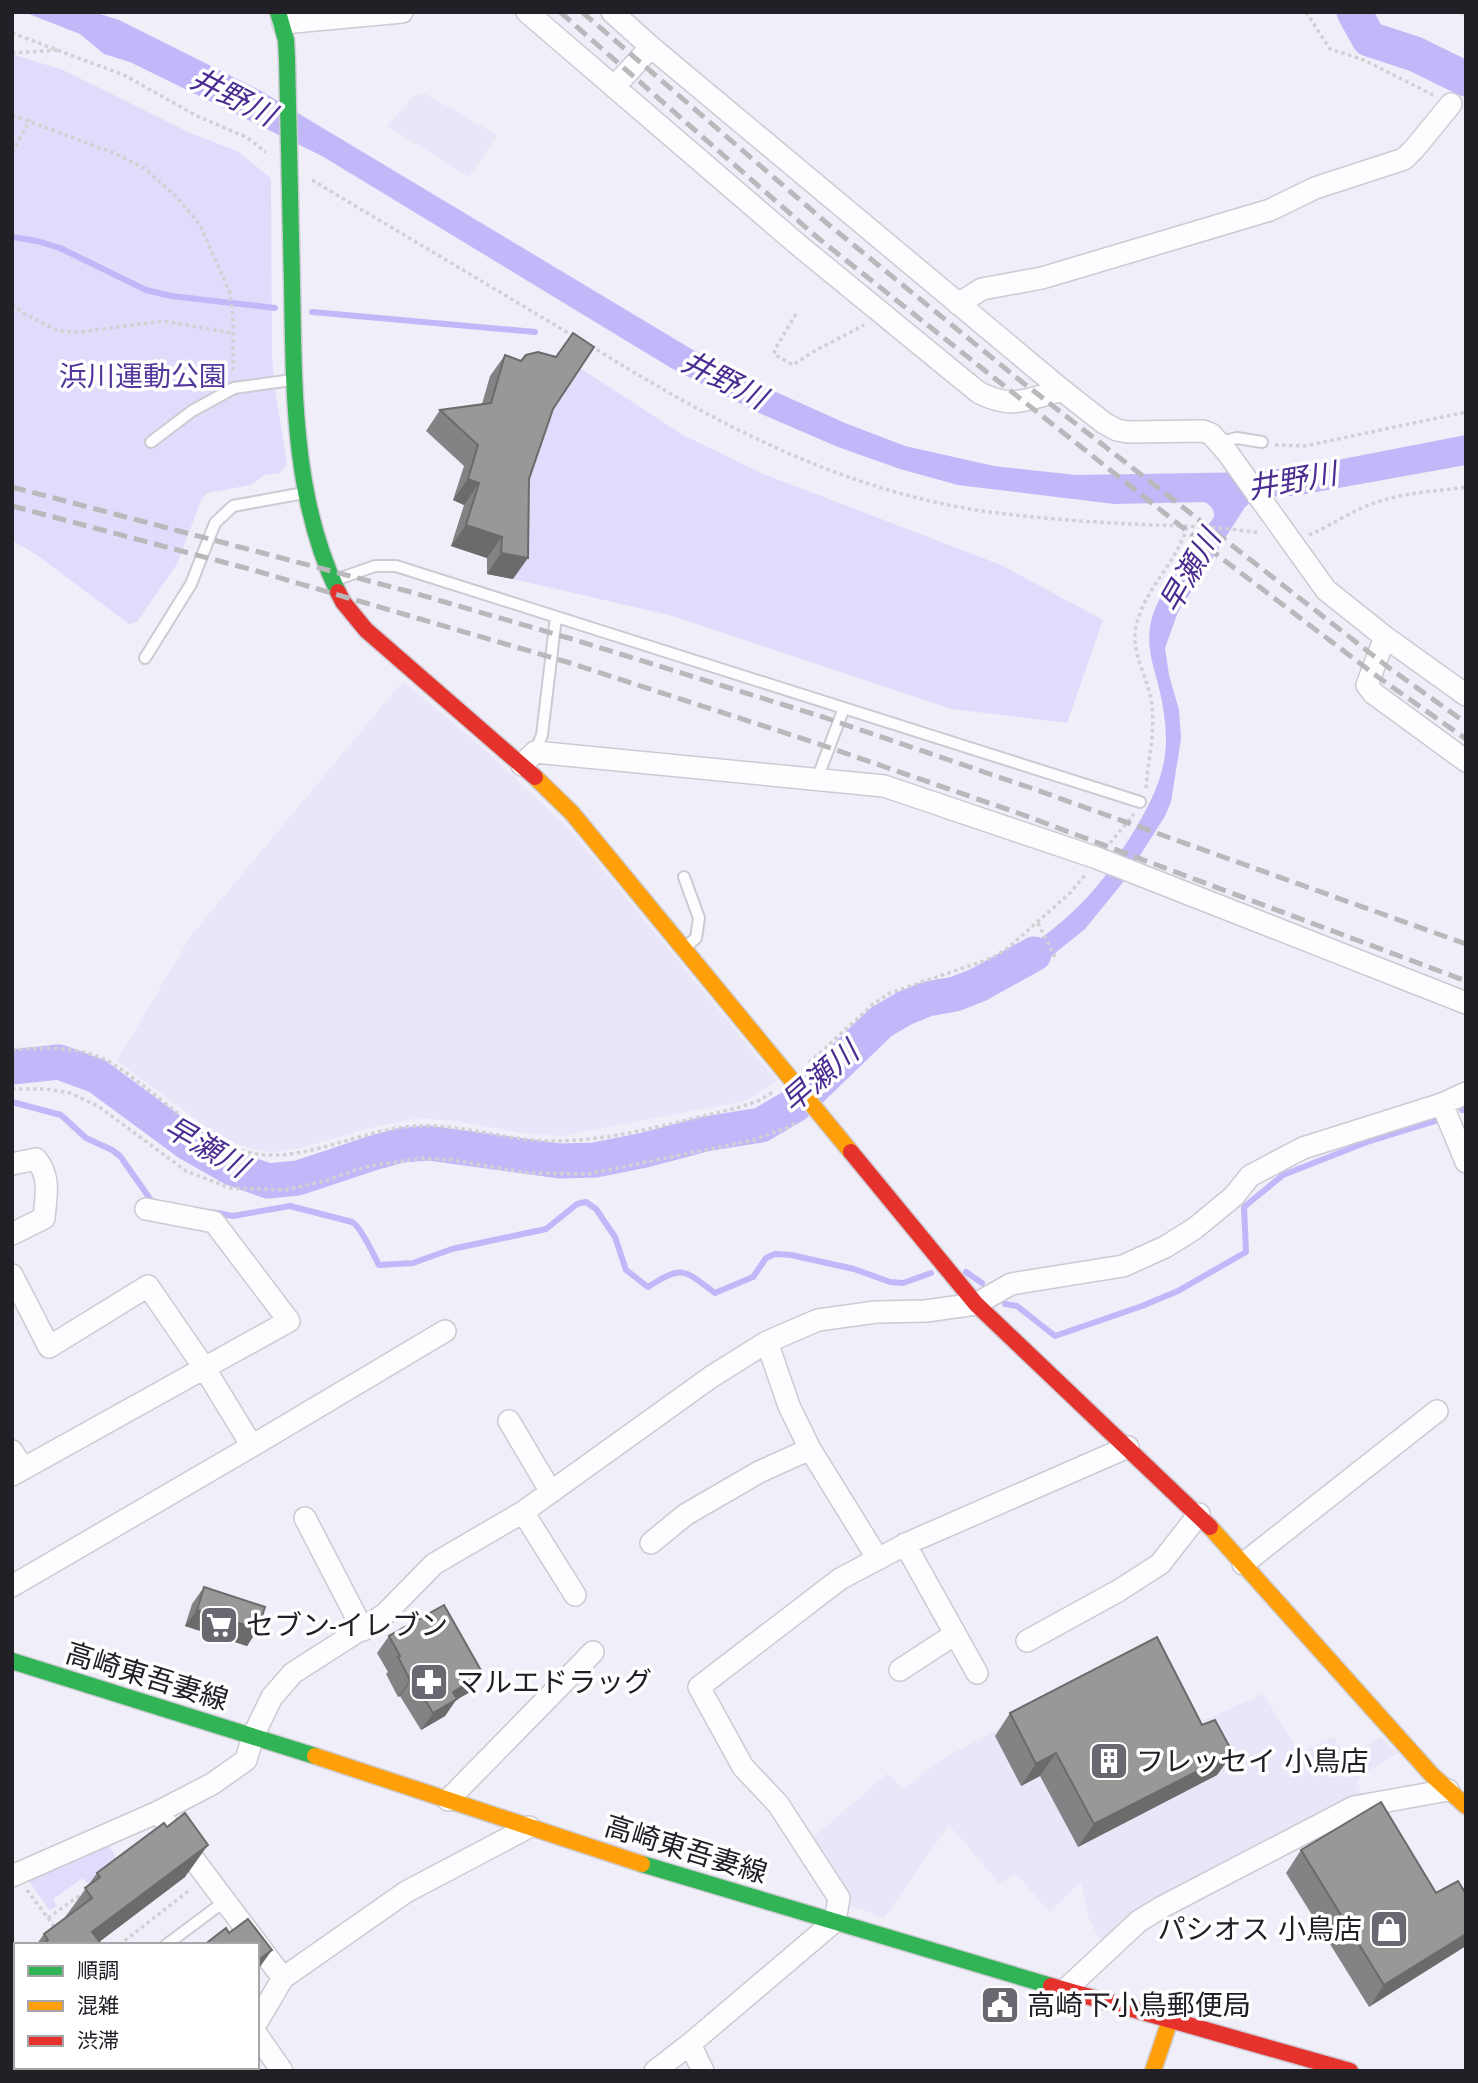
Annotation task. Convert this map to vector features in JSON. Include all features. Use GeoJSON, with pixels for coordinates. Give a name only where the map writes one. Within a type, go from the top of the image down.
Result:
{"type":"FeatureCollection","features":[{"type":"Feature","properties":{"kind":"street"},"geometry":{"type":"LineString","coordinates":[[402,12],[280,18],[286,40],[288,88],[292,380],[296,431],[319,549],[332,582],[366,630],[528,759],[684,948],[798,1077],[814,1105],[976,1304],[1199,1514],[1432,1775],[1458,1795]]}},
{"type":"Feature","properties":{"kind":"street"},"geometry":{"type":"LineString","coordinates":[[527,12],[796,243],[978,392],[993,400],[1008,403],[1062,390]]}},
{"type":"Feature","properties":{"kind":"street"},"geometry":{"type":"LineString","coordinates":[[612,12],[958,304],[1104,423],[1128,432],[1203,430],[1223,447],[1273,528],[1326,590],[1385,637],[1466,695]]}},
{"type":"Feature","properties":{"kind":"street"},"geometry":{"type":"LineString","coordinates":[[614,87],[651,47]]}},
{"type":"Feature","properties":{"kind":"street"},"geometry":{"type":"LineString","coordinates":[[958,304],[982,289],[1042,278],[1270,210],[1315,188],[1404,159],[1458,103]]}},
{"type":"Feature","properties":{"kind":"street"},"geometry":{"type":"LineString","coordinates":[[1385,637],[1367,685],[1373,694],[1466,761]]}},
{"type":"Feature","properties":{"kind":"street"},"geometry":{"type":"LineString","coordinates":[[528,759],[884,786],[1100,860],[1466,1003]]}},
{"type":"Feature","properties":{"kind":"street"},"geometry":{"type":"LineString","coordinates":[[14,1875],[158,1812],[212,1784],[246,1760],[253,1736],[272,1697],[293,1673],[385,1614],[435,1564],[523,1512],[711,1377],[767,1342],[818,1320],[876,1312],[926,1311],[976,1304],[1011,1284],[1123,1266],[1165,1247],[1194,1229],[1234,1196],[1250,1175],[1293,1153],[1442,1104],[1466,1093]]}},
{"type":"Feature","properties":{"kind":"street"},"geometry":{"type":"LineString","coordinates":[[1442,1104],[1466,1162]]}},
{"type":"Feature","properties":{"kind":"street"},"geometry":{"type":"LineString","coordinates":[[12,1164],[36,1159],[44,1168],[47,1188],[44,1218],[12,1234]]}},
{"type":"Feature","properties":{"kind":"street"},"geometry":{"type":"LineString","coordinates":[[16,1465],[205,1369],[289,1321],[214,1222],[146,1209]]}},
{"type":"Feature","properties":{"kind":"street"},"geometry":{"type":"LineString","coordinates":[[12,1275],[20,1311],[49,1347],[148,1286],[205,1369],[252,1446]]}},
{"type":"Feature","properties":{"kind":"street"},"geometry":{"type":"LineString","coordinates":[[12,1586],[445,1331]]}},
{"type":"Feature","properties":{"kind":"street"},"geometry":{"type":"LineString","coordinates":[[767,1342],[789,1406],[810,1449],[878,1559]]}},
{"type":"Feature","properties":{"kind":"street"},"geometry":{"type":"LineString","coordinates":[[1243,1564],[1437,1411]]}},
{"type":"Feature","properties":{"kind":"street"},"geometry":{"type":"LineString","coordinates":[[509,1420],[551,1492]]}},
{"type":"Feature","properties":{"kind":"street"},"geometry":{"type":"LineString","coordinates":[[655,2071],[835,1921],[839,1898],[778,1804],[743,1768],[699,1687],[840,1579],[905,1544],[1128,1447]]}},
{"type":"Feature","properties":{"kind":"street"},"geometry":{"type":"LineString","coordinates":[[651,1543],[685,1515],[759,1472],[810,1449]]}},
{"type":"Feature","properties":{"kind":"street"},"geometry":{"type":"LineString","coordinates":[[523,1512],[575,1595]]}},
{"type":"Feature","properties":{"kind":"street"},"geometry":{"type":"LineString","coordinates":[[1027,1641],[1118,1591],[1160,1564],[1199,1514]]}},
{"type":"Feature","properties":{"kind":"street"},"geometry":{"type":"LineString","coordinates":[[305,1518],[363,1630]]}},
{"type":"Feature","properties":{"kind":"street"},"geometry":{"type":"LineString","coordinates":[[905,1544],[978,1672]]}},
{"type":"Feature","properties":{"kind":"street"},"geometry":{"type":"LineString","coordinates":[[900,1670],[955,1634]]}},
{"type":"Feature","properties":{"kind":"street"},"geometry":{"type":"LineString","coordinates":[[448,1800],[593,1652]]}},
{"type":"Feature","properties":{"kind":"street","name":"高崎東吾妻線"},"geometry":{"type":"LineString","coordinates":[[12,1661],[253,1736],[637,1862],[1065,1990],[1350,2071]]}},
{"type":"Feature","properties":{"kind":"street"},"geometry":{"type":"LineString","coordinates":[[1065,1990],[1139,1921],[1354,1807],[1458,1795]]}},
{"type":"Feature","properties":{"kind":"street"},"geometry":{"type":"LineString","coordinates":[[158,1812],[257,1943]]}},
{"type":"Feature","properties":{"kind":"street"},"geometry":{"type":"LineString","coordinates":[[259,2019],[283,1978],[406,1892],[529,1827]]}},
{"type":"Feature","properties":{"kind":"street"},"geometry":{"type":"LineString","coordinates":[[259,1946],[283,1978]]}},
{"type":"Feature","properties":{"kind":"street"},"geometry":{"type":"LineString","coordinates":[[1153,2071],[1170,2020]]}},
{"type":"Feature","properties":{"kind":"street"},"geometry":{"type":"LineString","coordinates":[[259,2038],[282,2071]]}},
{"type":"Feature","properties":{"kind":"street"},"geometry":{"type":"LineString","coordinates":[[690,2044],[703,2071]]}},
{"type":"Feature","properties":{"kind":"lane"},"geometry":{"type":"LineString","coordinates":[[151,442],[192,411],[234,388],[292,380]]}},
{"type":"Feature","properties":{"kind":"lane"},"geometry":{"type":"LineString","coordinates":[[1223,447],[1237,438],[1262,442]]}},
{"type":"Feature","properties":{"kind":"lane"},"geometry":{"type":"LineString","coordinates":[[145,658],[191,584],[215,523],[233,506],[306,492]]}},
{"type":"Feature","properties":{"kind":"lane"},"geometry":{"type":"LineString","coordinates":[[332,582],[374,566],[396,566],[1140,802]]}},
{"type":"Feature","properties":{"kind":"lane"},"geometry":{"type":"LineString","coordinates":[[528,759],[542,735],[556,617]]}},
{"type":"Feature","properties":{"kind":"lane"},"geometry":{"type":"LineString","coordinates":[[817,779],[844,708]]}},
{"type":"Feature","properties":{"kind":"lane"},"geometry":{"type":"LineString","coordinates":[[684,877],[699,918],[696,938],[684,948]]}},
{"type":"Feature","properties":{"kind":"lane"},"geometry":{"type":"LineString","coordinates":[[169,1943],[225,1901]]}},
{"type":"Feature","properties":{"kind":"path"},"geometry":{"type":"LineString","coordinates":[[1306,12],[1330,49],[1364,60],[1458,103]]}},
{"type":"Feature","properties":{"kind":"path"},"geometry":{"type":"LineString","coordinates":[[1461,12],[1466,18]]}},
{"type":"Feature","properties":{"kind":"path"},"geometry":{"type":"LineString","coordinates":[[12,33],[124,75],[197,116],[246,137],[268,153]]}},
{"type":"Feature","properties":{"kind":"path"},"geometry":{"type":"LineString","coordinates":[[12,53],[62,50]]}},
{"type":"Feature","properties":{"kind":"path"},"geometry":{"type":"LineString","coordinates":[[12,115],[114,153],[144,168],[176,195],[200,225],[230,293],[234,388]]}},
{"type":"Feature","properties":{"kind":"path"},"geometry":{"type":"LineString","coordinates":[[12,152],[30,120]]}},
{"type":"Feature","properties":{"kind":"path"},"geometry":{"type":"LineString","coordinates":[[303,174],[576,337]]}},
{"type":"Feature","properties":{"kind":"path"},"geometry":{"type":"LineString","coordinates":[[12,304],[58,331],[80,332],[164,321],[232,333]]}},
{"type":"Feature","properties":{"kind":"path"},"geometry":{"type":"LineString","coordinates":[[796,314],[774,354],[793,365],[884,314]]}},
{"type":"Feature","properties":{"kind":"path"},"geometry":{"type":"LineString","coordinates":[[588,345],[740,432],[827,470],[911,496],[989,512],[1109,523],[1273,528]]}},
{"type":"Feature","properties":{"kind":"path"},"geometry":{"type":"LineString","coordinates":[[1262,442],[1289,447],[1305,446],[1466,412]]}},
{"type":"Feature","properties":{"kind":"path"},"geometry":{"type":"LineString","coordinates":[[1308,535],[1355,510],[1382,500],[1466,487]]}},
{"type":"Feature","properties":{"kind":"path"},"geometry":{"type":"LineString","coordinates":[[798,1077],[873,1004],[890,993],[992,958],[1039,925],[1100,860],[1130,821],[1146,788],[1153,715],[1137,653],[1135,629],[1144,606],[1181,543],[1187,526]]}},
{"type":"Feature","properties":{"kind":"path"},"geometry":{"type":"LineString","coordinates":[[1039,925],[1054,954]]}},
{"type":"Feature","properties":{"kind":"path"},"geometry":{"type":"LineString","coordinates":[[12,1050],[51,1049],[79,1051],[98,1056],[116,1065],[206,1133],[245,1152],[278,1157],[295,1155],[376,1132],[418,1126],[458,1128],[547,1141],[603,1138],[737,1108],[758,1101],[775,1090]]}},
{"type":"Feature","properties":{"kind":"path"},"geometry":{"type":"LineString","coordinates":[[12,1089],[46,1089],[70,1093],[98,1107],[186,1171],[230,1188],[285,1189],[326,1181],[365,1167],[422,1158],[452,1160],[529,1173],[588,1174],[754,1140],[789,1127],[814,1105]]}},
{"type":"Feature","properties":{"kind":"path"},"geometry":{"type":"LineString","coordinates":[[14,1875],[61,1936]]}},
{"type":"Feature","properties":{"kind":"path"},"geometry":{"type":"LineString","coordinates":[[122,1943],[196,1886]]}},
{"type":"Feature","properties":{"kind":"path"},"geometry":{"type":"LineString","coordinates":[[48,1918],[91,1887]]}},
{"type":"Feature","properties":{"kind":"shaded area"},"geometry":{"type":"Polygon","coordinates":[[[426,94],[497,135],[469,177],[387,126],[414,96],[426,94]]]}},
{"type":"Feature","properties":{"kind":"shaded area"},"geometry":{"type":"Polygon","coordinates":[[[403,681],[483,748],[572,832],[777,1081],[745,1101],[561,1136],[418,1118],[377,1126],[301,1148],[271,1152],[241,1146],[216,1134],[117,1061],[190,937],[403,681]]]}},
{"type":"Feature","properties":{"kind":"shaded area"},"geometry":{"type":"Polygon","coordinates":[[[1141,1652],[1182,1730],[1263,1694],[1300,1752],[1334,1737],[1347,1760],[1380,1737],[1398,1753],[1356,1780],[1364,1798],[1101,1942],[1089,1919],[1081,1882],[1050,1912],[1017,1875],[999,1883],[949,1825],[884,1918],[846,1904],[809,1841],[888,1773],[902,1789],[946,1757],[1141,1652]]]}},
{"type":"Feature","properties":{"kind":"green space","name":"浜川運動公園"},"geometry":{"type":"Polygon","coordinates":[[[12,54],[63,70],[188,132],[237,151],[271,178],[272,353],[274,384],[287,464],[280,473],[264,475],[251,485],[207,493],[202,498],[177,564],[137,622],[129,624],[34,553],[12,541],[12,54]]]}},
{"type":"Feature","properties":{"kind":"green space"},"geometry":{"type":"Polygon","coordinates":[[[580,368],[683,435],[761,473],[1001,565],[1103,620],[1067,723],[952,709],[669,615],[513,579],[514,500],[538,430],[580,368]]]}},
{"type":"Feature","properties":{"kind":"green space"},"geometry":{"type":"Polygon","coordinates":[[[109,1845],[118,1862],[88,1884],[83,1878],[53,1899],[57,1906],[50,1911],[29,1881],[109,1845]]]}},
{"type":"Feature","properties":{"kind":"water","name":"井野川"},"geometry":{"type":"Polygon","coordinates":[[[24,12],[94,12],[119,20],[261,91],[693,350],[749,380],[845,423],[905,446],[994,466],[1076,475],[1259,472],[1466,435],[1466,465],[1294,496],[1268,497],[1245,507],[1178,612],[1165,648],[1179,710],[1181,739],[1171,802],[1165,816],[1124,881],[1085,929],[1028,975],[997,992],[991,970],[1053,929],[1093,891],[1131,836],[1155,791],[1163,768],[1166,735],[1163,705],[1152,663],[1150,627],[1159,599],[1167,585],[1214,517],[1211,507],[1205,502],[1114,504],[958,485],[900,469],[838,447],[759,413],[671,368],[322,156],[130,62],[104,54],[80,34],[24,12]]]}},
{"type":"Feature","properties":{"kind":"building"},"geometry":{"type":"Polygon","coordinates":[[[573,333],[594,347],[553,409],[529,479],[528,558],[501,553],[502,537],[466,525],[479,483],[468,479],[478,445],[440,410],[491,403],[505,355],[521,361],[526,355],[538,352],[556,357],[573,333]]]}},
{"type":"Feature","properties":{"kind":"building"},"geometry":{"type":"Polygon","coordinates":[[[204,1587],[265,1607],[258,1629],[197,1610],[204,1587]]]}},
{"type":"Feature","properties":{"kind":"building","name":"マルエドラッグ"},"geometry":{"type":"Polygon","coordinates":[[[444,1605],[483,1674],[453,1692],[457,1699],[433,1713],[412,1679],[410,1680],[389,1636],[444,1605]]]}},
{"type":"Feature","properties":{"kind":"building","name":"フレッセイ 小鳥店"},"geometry":{"type":"Polygon","coordinates":[[[1157,1637],[1202,1725],[1215,1720],[1233,1753],[1094,1824],[1056,1753],[1036,1764],[1010,1713],[1157,1637]]]}},
{"type":"Feature","properties":{"kind":"building","name":"パシオス 小鳥店"},"geometry":{"type":"Polygon","coordinates":[[[1381,1802],[1436,1893],[1458,1881],[1466,1894],[1466,1934],[1384,1985],[1301,1850],[1381,1802]]]}},
{"type":"Feature","properties":{"kind":"building"},"geometry":{"type":"Polygon","coordinates":[[[185,1813],[208,1845],[92,1932],[100,1943],[45,1943],[48,1940],[44,1934],[92,1898],[85,1888],[100,1877],[97,1873],[164,1823],[167,1827],[185,1813]]]}},
{"type":"Feature","properties":{"kind":"building"},"geometry":{"type":"Polygon","coordinates":[[[248,1919],[272,1950],[259,1960],[259,1943],[207,1943],[226,1928],[229,1933],[248,1919]]]}},
{"type":"Feature","properties":{"kind":"building"},"geometry":{"type":"Polygon","coordinates":[[[14,1966],[12,2015],[12,1968],[14,1966]]]}},
{"type":"Feature","properties":{"kind":"building"},"geometry":{"type":"Polygon","coordinates":[[[72,2069],[140,2069],[137,2071],[70,2071],[72,2069]]]}},
{"type":"Feature","properties":{"kind":"waterway"},"geometry":{"type":"LineString","coordinates":[[1354,12],[1369,39],[1415,54],[1466,79]]}},
{"type":"Feature","properties":{"kind":"waterway"},"geometry":{"type":"LineString","coordinates":[[12,237],[60,248],[146,290],[171,296],[275,308]]}},
{"type":"Feature","properties":{"kind":"waterway"},"geometry":{"type":"LineString","coordinates":[[312,312],[535,332]]}},
{"type":"Feature","properties":{"kind":"waterway","name":"早瀬川"},"geometry":{"type":"LineString","coordinates":[[12,1067],[59,1062],[97,1076],[188,1143],[232,1168],[268,1181],[298,1178],[402,1145],[428,1143],[560,1161],[595,1160],[705,1134],[761,1125],[795,1105],[881,1022],[927,999],[955,994],[978,985],[1034,954]]}},
{"type":"Feature","properties":{"kind":"waterway"},"geometry":{"type":"LineString","coordinates":[[12,1102],[61,1115],[86,1138],[112,1150],[120,1156],[153,1203],[156,1203]]}},
{"type":"Feature","properties":{"kind":"waterway"},"geometry":{"type":"LineString","coordinates":[[1462,1110],[1466,1109]]}},
{"type":"Feature","properties":{"kind":"waterway"},"geometry":{"type":"LineString","coordinates":[[1005,1304],[1017,1306],[1055,1336],[1178,1291],[1246,1252],[1244,1207],[1283,1175],[1367,1142],[1442,1119]]}},
{"type":"Feature","properties":{"kind":"waterway"},"geometry":{"type":"LineString","coordinates":[[212,1212],[233,1216],[290,1206],[352,1222],[363,1235],[379,1265],[413,1263],[452,1249],[546,1229],[577,1204],[586,1202],[596,1209],[615,1237],[626,1270],[648,1287],[669,1275],[683,1273],[715,1293],[753,1277],[766,1258],[775,1254],[854,1269],[890,1282],[903,1283],[931,1273]]}},
{"type":"Feature","properties":{"kind":"waterway"},"geometry":{"type":"LineString","coordinates":[[966,1272],[982,1283]]}},
{"type":"Feature","properties":{"kind":"railway"},"geometry":{"type":"LineString","coordinates":[[560,12],[818,238],[1216,554],[1378,677],[1466,739]]}},
{"type":"Feature","properties":{"kind":"railway"},"geometry":{"type":"LineString","coordinates":[[582,12],[829,225],[1017,378],[1388,667],[1466,723]]}},
{"type":"Feature","properties":{"kind":"railway"},"geometry":{"type":"LineString","coordinates":[[12,487],[407,591],[823,717],[1031,788],[1466,944]]}},
{"type":"Feature","properties":{"kind":"railway"},"geometry":{"type":"LineString","coordinates":[[12,506],[253,570],[567,662],[813,742],[1021,814],[1466,981]]}},
{"type":"Feature","properties":{"kind":"traffic: fast"},"geometry":{"type":"LineString","coordinates":[[278,12],[286,40],[287,58],[298,440],[312,518],[323,556],[338,592]]}},
{"type":"Feature","properties":{"kind":"traffic: fast"},"geometry":{"type":"LineString","coordinates":[[12,1661],[315,1756]]}},
{"type":"Feature","properties":{"kind":"traffic: fast"},"geometry":{"type":"LineString","coordinates":[[642,1864],[1051,1986]]}},
{"type":"Feature","properties":{"kind":"traffic: slow"},"geometry":{"type":"LineString","coordinates":[[535,777],[572,813],[851,1152]]}},
{"type":"Feature","properties":{"kind":"traffic: slow"},"geometry":{"type":"LineString","coordinates":[[1210,1527],[1432,1775],[1466,1806]]}},
{"type":"Feature","properties":{"kind":"traffic: slow"},"geometry":{"type":"LineString","coordinates":[[315,1756],[642,1864]]}},
{"type":"Feature","properties":{"kind":"traffic: slow"},"geometry":{"type":"LineString","coordinates":[[1153,2071],[1170,2020]]}},
{"type":"Feature","properties":{"kind":"traffic: jam"},"geometry":{"type":"LineString","coordinates":[[338,592],[366,630],[535,777]]}},
{"type":"Feature","properties":{"kind":"traffic: jam"},"geometry":{"type":"LineString","coordinates":[[851,1152],[976,1304],[1210,1527]]}},
{"type":"Feature","properties":{"kind":"traffic: jam"},"geometry":{"type":"LineString","coordinates":[[1051,1986],[1350,2071]]}},
{"type":"Feature","properties":{"kind":"place","name":"セブン-イレブン"},"geometry":{"type":"Point","coordinates":[219,1625]}},
{"type":"Feature","properties":{"kind":"place","name":"マルエドラッグ"},"geometry":{"type":"Point","coordinates":[429,1682]}},
{"type":"Feature","properties":{"kind":"place","name":"フレッセイ 小鳥店"},"geometry":{"type":"Point","coordinates":[1109,1761]}},
{"type":"Feature","properties":{"kind":"place","name":"パシオス 小鳥店"},"geometry":{"type":"Point","coordinates":[1389,1929]}},
{"type":"Feature","properties":{"kind":"place","name":"高崎下小鳥郵便局"},"geometry":{"type":"Point","coordinates":[1000,2005]}}]}
